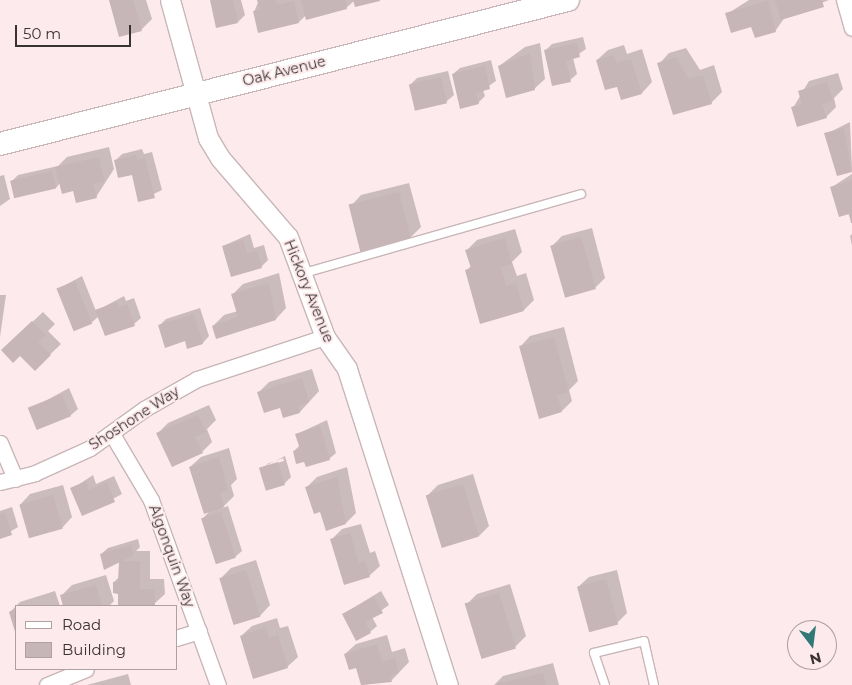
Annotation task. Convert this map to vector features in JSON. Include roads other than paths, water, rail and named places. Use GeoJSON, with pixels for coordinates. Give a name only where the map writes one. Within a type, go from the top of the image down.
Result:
{"type":"FeatureCollection","features":[{"type":"Feature","properties":{"kind":"main road","name":"Oak Avenue"},"geometry":{"type":"LineString","coordinates":[[0,144],[194,93],[568,0]]}},
{"type":"Feature","properties":{"kind":"street","name":"Hickory Avenue"},"geometry":{"type":"LineString","coordinates":[[170,0],[194,93],[220,158],[276,219],[304,273],[325,337],[346,369],[448,685]]}},
{"type":"Feature","properties":{"kind":"street"},"geometry":{"type":"LineString","coordinates":[[844,0],[852,28]]}},
{"type":"Feature","properties":{"kind":"street","name":"Shoshone Way"},"geometry":{"type":"LineString","coordinates":[[7,480],[63,462],[112,434],[144,408],[197,379],[325,337]]}},
{"type":"Feature","properties":{"kind":"street","name":"Algonquin Way"},"geometry":{"type":"LineString","coordinates":[[112,434],[151,500],[218,685]]}},
{"type":"Feature","properties":{"kind":"street"},"geometry":{"type":"LineString","coordinates":[[0,442],[7,480]]}},
{"type":"Feature","properties":{"kind":"street"},"geometry":{"type":"LineString","coordinates":[[178,637],[199,631]]}},
{"type":"Feature","properties":{"kind":"street"},"geometry":{"type":"LineString","coordinates":[[46,685],[84,670]]}},
{"type":"Feature","properties":{"kind":"lane"},"geometry":{"type":"LineString","coordinates":[[304,273],[581,194]]}},
{"type":"Feature","properties":{"kind":"lane"},"geometry":{"type":"LineString","coordinates":[[605,685],[594,653],[644,641],[654,685]]}}]}
